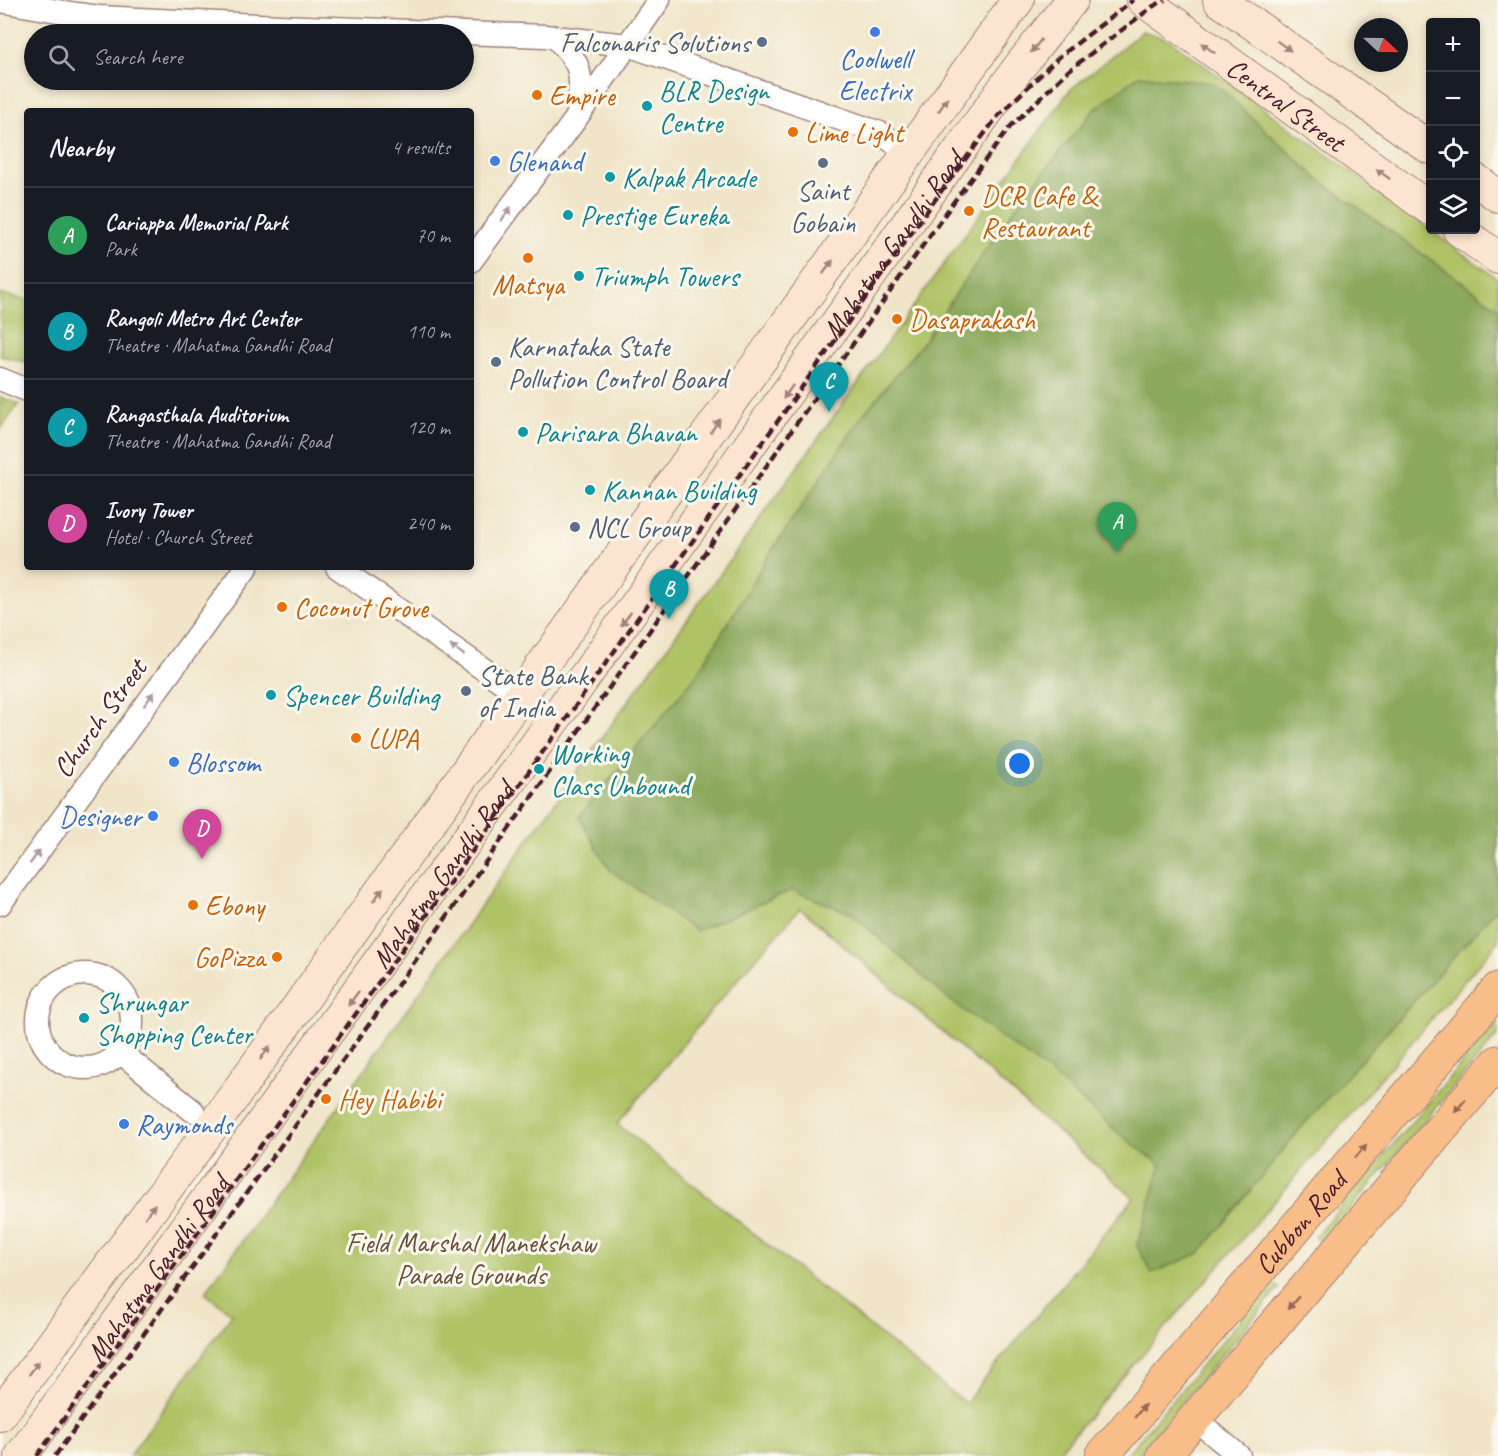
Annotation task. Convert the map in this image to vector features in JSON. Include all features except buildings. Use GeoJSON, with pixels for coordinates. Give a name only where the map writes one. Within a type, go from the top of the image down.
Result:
{"type":"FeatureCollection","features":[{"type":"Feature","properties":{"kind":"main road","name":"Mahatma Gandhi Road"},"geometry":{"type":"LineString","coordinates":[[0,1415],[217,1120],[1018,0]]}},
{"type":"Feature","properties":{"kind":"main road","name":"Mahatma Gandhi Road"},"geometry":{"type":"LineString","coordinates":[[21,1456],[571,696],[1016,71],[1072,0]]}},
{"type":"Feature","properties":{"kind":"main road","name":"Central Street"},"geometry":{"type":"LineString","coordinates":[[1143,0],[1426,205]]}},
{"type":"Feature","properties":{"kind":"main road","name":"Central Street"},"geometry":{"type":"LineString","coordinates":[[1219,0],[1426,145]]}},
{"type":"Feature","properties":{"kind":"main road"},"geometry":{"type":"LineString","coordinates":[[1480,183],[1498,196]]}},
{"type":"Feature","properties":{"kind":"main road"},"geometry":{"type":"LineString","coordinates":[[1467,234],[1495,248]]}},
{"type":"Feature","properties":{"kind":"main road","name":"Cubbon Road"},"geometry":{"type":"LineString","coordinates":[[1102,1456],[1498,989]]}},
{"type":"Feature","properties":{"kind":"main road","name":"Cubbon Road"},"geometry":{"type":"LineString","coordinates":[[1163,1456],[1498,1062]]}},
{"type":"Feature","properties":{"kind":"main road"},"geometry":{"type":"LineString","coordinates":[[1284,1241],[1319,1272]]}},
{"type":"Feature","properties":{"kind":"street"},"geometry":{"type":"LineString","coordinates":[[474,257],[659,0]]}},
{"type":"Feature","properties":{"kind":"street"},"geometry":{"type":"LineString","coordinates":[[0,1],[69,14],[99,17],[259,24]]}},
{"type":"Feature","properties":{"kind":"street"},"geometry":{"type":"LineString","coordinates":[[474,33],[555,37],[628,45],[880,133],[910,153]]}},
{"type":"Feature","properties":{"kind":"street"},"geometry":{"type":"LineString","coordinates":[[555,37],[572,54],[579,67],[581,79],[578,115]]}},
{"type":"Feature","properties":{"kind":"street"},"geometry":{"type":"LineString","coordinates":[[0,379],[24,389]]}},
{"type":"Feature","properties":{"kind":"street","name":"Church Street"},"geometry":{"type":"LineString","coordinates":[[0,904],[244,570]]}},
{"type":"Feature","properties":{"kind":"street"},"geometry":{"type":"LineString","coordinates":[[341,570],[522,696]]}},
{"type":"Feature","properties":{"kind":"street"},"geometry":{"type":"LineString","coordinates":[[84,973],[99,975],[112,982],[123,992],[130,1005],[133,1020],[130,1035],[120,1052],[111,1061],[96,1067],[79,1069],[63,1064],[50,1054],[41,1040],[38,1024],[39,1008],[46,994],[56,983],[69,976],[84,973]]}},
{"type":"Feature","properties":{"kind":"street"},"geometry":{"type":"LineString","coordinates":[[120,1052],[193,1110]]}},
{"type":"Feature","properties":{"kind":"street"},"geometry":{"type":"LineString","coordinates":[[1194,1418],[1239,1456]]}},
{"type":"Feature","properties":{"kind":"green space","name":"Field Marshal Manekshaw Parade Grounds"},"geometry":{"type":"Polygon","coordinates":[[[1142,31],[1168,39],[1426,227],[1426,234],[1436,234],[1498,279],[1498,942],[1055,1456],[129,1456],[232,1314],[205,1293],[538,826],[1069,91],[1142,31]],[[800,908],[617,1124],[965,1403],[1134,1198],[800,908]]]}},
{"type":"Feature","properties":{"kind":"green space"},"geometry":{"type":"Polygon","coordinates":[[[1139,75],[1214,83],[1318,179],[1498,308],[1498,907],[1300,1129],[1200,1253],[1152,1273],[1137,1246],[1161,1165],[1122,1136],[1050,1073],[947,998],[852,914],[792,890],[696,931],[609,869],[579,817],[698,673],[765,561],[862,416],[921,345],[1011,213],[1093,111],[1139,75]]]}},
{"type":"Feature","properties":{"kind":"green space"},"geometry":{"type":"Polygon","coordinates":[[[0,294],[24,299],[24,361],[0,356],[0,294]]]}},
{"type":"Feature","properties":{"kind":"green space"},"geometry":{"type":"Polygon","coordinates":[[[0,397],[19,404],[0,430],[0,397]]]}},
{"type":"Feature","properties":{"kind":"green space"},"geometry":{"type":"Polygon","coordinates":[[[1498,1020],[1498,1035],[1321,1243],[1315,1237],[1498,1020]]]}},
{"type":"Feature","properties":{"kind":"green space"},"geometry":{"type":"Polygon","coordinates":[[[1272,1282],[1279,1288],[1137,1456],[1125,1456],[1272,1282]]]}},
{"type":"Feature","properties":{"kind":"railway"},"geometry":{"type":"LineString","coordinates":[[37,1456],[412,936],[942,190],[998,116],[1058,58],[1133,0]]}},
{"type":"Feature","properties":{"kind":"railway"},"geometry":{"type":"LineString","coordinates":[[55,1456],[426,946],[955,200],[1010,127],[1068,71],[1152,7],[1165,0]]}},
{"type":"Feature","properties":{"kind":"place","name":"Coolwell Electrix"},"geometry":{"type":"Point","coordinates":[875,32]}},
{"type":"Feature","properties":{"kind":"place","name":"Falconaris Solutions"},"geometry":{"type":"Point","coordinates":[762,42]}},
{"type":"Feature","properties":{"kind":"place","name":"Empire"},"geometry":{"type":"Point","coordinates":[537,95]}},
{"type":"Feature","properties":{"kind":"place","name":"BLR Design Centre"},"geometry":{"type":"Point","coordinates":[647,106]}},
{"type":"Feature","properties":{"kind":"place","name":"Lime Light"},"geometry":{"type":"Point","coordinates":[793,132]}},
{"type":"Feature","properties":{"kind":"place","name":"Glenand"},"geometry":{"type":"Point","coordinates":[495,161]}},
{"type":"Feature","properties":{"kind":"place","name":"Saint Gobain"},"geometry":{"type":"Point","coordinates":[823,163]}},
{"type":"Feature","properties":{"kind":"place","name":"Kalpak Arcade"},"geometry":{"type":"Point","coordinates":[610,177]}},
{"type":"Feature","properties":{"kind":"place","name":"DCR Cafe & Restaurant"},"geometry":{"type":"Point","coordinates":[969,211]}},
{"type":"Feature","properties":{"kind":"place","name":"Prestige Eureka"},"geometry":{"type":"Point","coordinates":[568,215]}},
{"type":"Feature","properties":{"kind":"place","name":"Matsya"},"geometry":{"type":"Point","coordinates":[528,258]}},
{"type":"Feature","properties":{"kind":"place","name":"Triumph Towers"},"geometry":{"type":"Point","coordinates":[579,276]}},
{"type":"Feature","properties":{"kind":"place","name":"Dasaprakash"},"geometry":{"type":"Point","coordinates":[897,319]}},
{"type":"Feature","properties":{"kind":"place","name":"Karnataka State Pollution Control Board"},"geometry":{"type":"Point","coordinates":[496,362]}},
{"type":"Feature","properties":{"kind":"place","name":"Rangasthala Auditorium"},"geometry":{"type":"Point","coordinates":[829,412]}},
{"type":"Feature","properties":{"kind":"place","name":"Parisara Bhavan"},"geometry":{"type":"Point","coordinates":[523,432]}},
{"type":"Feature","properties":{"kind":"place","name":"Kannan Building"},"geometry":{"type":"Point","coordinates":[590,490]}},
{"type":"Feature","properties":{"kind":"place","name":"NCL Group"},"geometry":{"type":"Point","coordinates":[575,527]}},
{"type":"Feature","properties":{"kind":"place","name":"Cariappa Memorial Park"},"geometry":{"type":"Point","coordinates":[1117,552]}},
{"type":"Feature","properties":{"kind":"place","name":"Coconut Grove"},"geometry":{"type":"Point","coordinates":[282,607]}},
{"type":"Feature","properties":{"kind":"place","name":"Rangoli Metro Art Center"},"geometry":{"type":"Point","coordinates":[669,619]}},
{"type":"Feature","properties":{"kind":"place","name":"State Bank of India"},"geometry":{"type":"Point","coordinates":[466,691]}},
{"type":"Feature","properties":{"kind":"place","name":"Spencer Building"},"geometry":{"type":"Point","coordinates":[271,695]}},
{"type":"Feature","properties":{"kind":"place","name":"LUPA"},"geometry":{"type":"Point","coordinates":[356,738]}},
{"type":"Feature","properties":{"kind":"place","name":"Blossom"},"geometry":{"type":"Point","coordinates":[174,762]}},
{"type":"Feature","properties":{"kind":"place","name":"Working Class Unbound"},"geometry":{"type":"Point","coordinates":[539,769]}},
{"type":"Feature","properties":{"kind":"place","name":"Designer"},"geometry":{"type":"Point","coordinates":[153,816]}},
{"type":"Feature","properties":{"kind":"place","name":"Ivory Tower"},"geometry":{"type":"Point","coordinates":[202,859]}},
{"type":"Feature","properties":{"kind":"place","name":"Ebony"},"geometry":{"type":"Point","coordinates":[193,905]}},
{"type":"Feature","properties":{"kind":"place","name":"GoPizza"},"geometry":{"type":"Point","coordinates":[277,957]}},
{"type":"Feature","properties":{"kind":"place","name":"Shrungar Shopping Center"},"geometry":{"type":"Point","coordinates":[84,1018]}},
{"type":"Feature","properties":{"kind":"place","name":"Hey Habibi"},"geometry":{"type":"Point","coordinates":[326,1099]}},
{"type":"Feature","properties":{"kind":"place","name":"Raymonds"},"geometry":{"type":"Point","coordinates":[124,1124]}}]}
